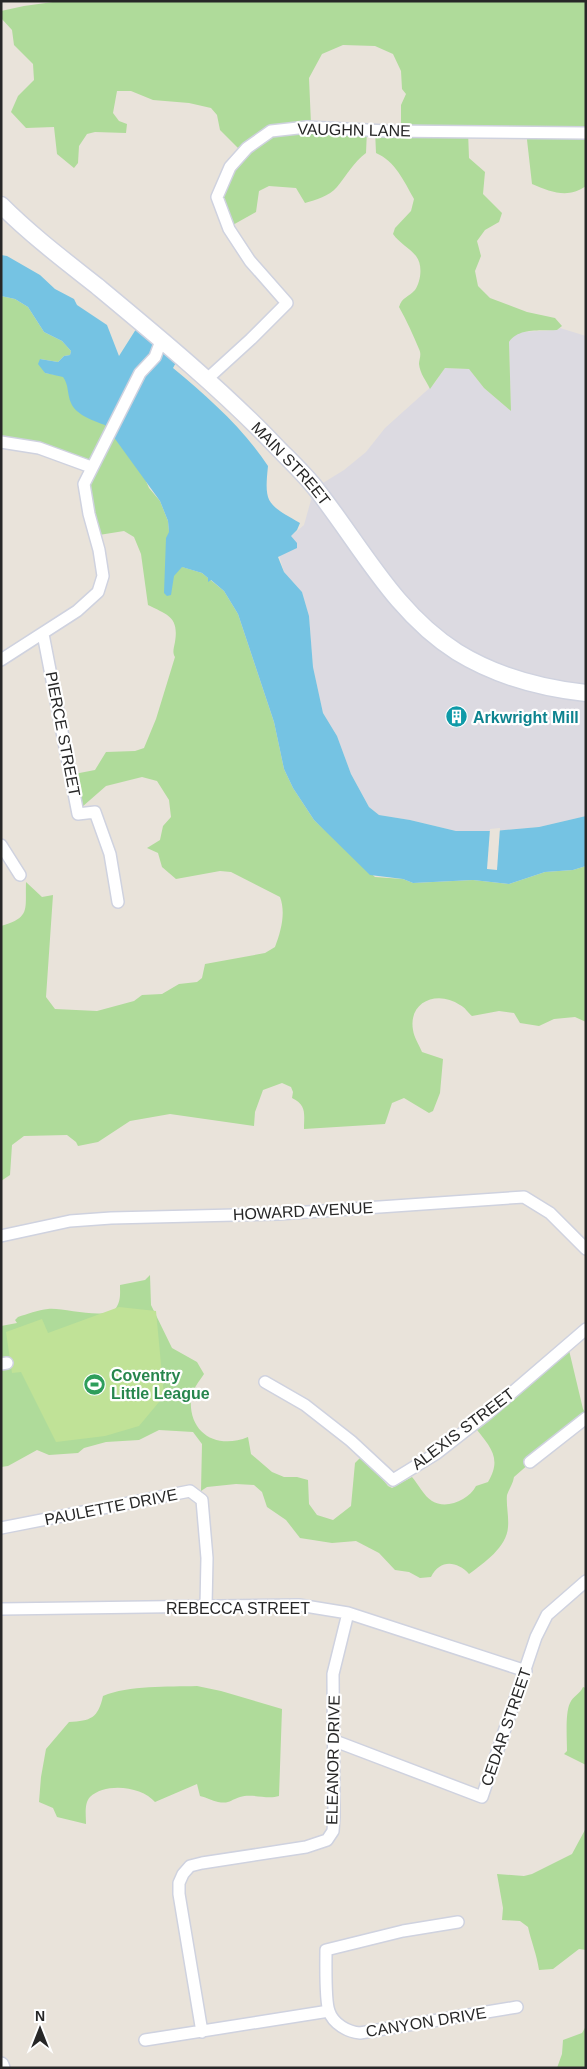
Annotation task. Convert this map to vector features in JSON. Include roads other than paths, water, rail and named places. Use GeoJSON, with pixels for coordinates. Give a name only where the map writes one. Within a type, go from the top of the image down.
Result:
{"type":"FeatureCollection","features":[{"type":"Feature","properties":{"kind":"main road","name":"MAIN STREET"},"geometry":{"type":"LineString","coordinates":[[1,205],[29,232],[206,380],[270,440],[317,490],[394,598],[426,629],[456,652],[499,674],[556,689],[586,693]]}},
{"type":"Feature","properties":{"kind":"street","name":"VAUGHN LANE"},"geometry":{"type":"LineString","coordinates":[[206,380],[287,303],[250,261],[229,228],[217,197],[230,167],[247,148],[271,131],[307,127],[387,131],[586,133]]}},
{"type":"Feature","properties":{"kind":"street"},"geometry":{"type":"LineString","coordinates":[[1,660],[77,612],[98,592],[103,576],[84,484],[140,373],[155,357],[161,341]]}},
{"type":"Feature","properties":{"kind":"street"},"geometry":{"type":"LineString","coordinates":[[1,442],[39,448],[91,467]]}},
{"type":"Feature","properties":{"kind":"street","name":"PIERCE STREET"},"geometry":{"type":"LineString","coordinates":[[43,634],[78,814],[95,812],[110,854],[118,902]]}},
{"type":"Feature","properties":{"kind":"street"},"geometry":{"type":"LineString","coordinates":[[1,845],[20,875]]}},
{"type":"Feature","properties":{"kind":"street","name":"HOWARD AVENUE"},"geometry":{"type":"LineString","coordinates":[[1,1236],[70,1221],[111,1218],[278,1214],[524,1197],[550,1213],[586,1249]]}},
{"type":"Feature","properties":{"kind":"street","name":"ALEXIS STREET"},"geometry":{"type":"LineString","coordinates":[[265,1382],[304,1405],[351,1441],[393,1480],[437,1453],[487,1414],[586,1329]]}},
{"type":"Feature","properties":{"kind":"street"},"geometry":{"type":"LineString","coordinates":[[530,1462],[586,1418]]}},
{"type":"Feature","properties":{"kind":"street","name":"PAULETTE DRIVE"},"geometry":{"type":"LineString","coordinates":[[1,1528],[190,1491],[202,1500],[207,1558],[206,1606]]}},
{"type":"Feature","properties":{"kind":"street","name":"CEDAR STREET"},"geometry":{"type":"LineString","coordinates":[[335,1740],[482,1797],[536,1637],[547,1615],[586,1581]]}},
{"type":"Feature","properties":{"kind":"street","name":"REBECCA STREET"},"geometry":{"type":"LineString","coordinates":[[1,1609],[299,1605],[348,1613],[526,1670]]}},
{"type":"Feature","properties":{"kind":"street","name":"ELEANOR DRIVE"},"geometry":{"type":"LineString","coordinates":[[202,2032],[179,1894],[179,1883],[183,1874],[190,1866],[306,1847],[327,1840],[333,1831],[335,1740],[333,1674],[348,1613]]}},
{"type":"Feature","properties":{"kind":"street"},"geometry":{"type":"LineString","coordinates":[[145,2040],[329,2012],[326,1950],[403,1931],[458,1922]]}},
{"type":"Feature","properties":{"kind":"street","name":"CANYON DRIVE"},"geometry":{"type":"LineString","coordinates":[[329,2012],[342,2027],[350,2032],[360,2033],[517,2007]]}},
{"type":"Feature","properties":{"kind":"water"},"geometry":{"type":"Polygon","coordinates":[[[1,255],[7,256],[40,275],[55,289],[74,299],[77,305],[107,325],[119,356],[138,326],[179,357],[173,368],[236,426],[268,466],[267,488],[270,502],[274,507],[300,523],[297,530],[291,536],[297,543],[297,548],[278,557],[284,572],[302,592],[309,616],[313,667],[323,713],[337,736],[351,774],[369,807],[379,815],[456,831],[494,831],[539,827],[586,816],[586,866],[573,870],[545,872],[509,884],[473,880],[413,883],[403,879],[370,875],[314,820],[293,788],[284,769],[274,722],[238,614],[224,591],[211,580],[208,582],[208,578],[202,573],[182,567],[174,576],[171,595],[167,596],[164,593],[166,538],[169,532],[168,521],[160,501],[105,425],[86,417],[73,407],[63,377],[45,373],[38,364],[40,359],[58,362],[64,356],[70,355],[71,351],[62,341],[44,332],[28,307],[15,299],[1,296],[1,255]]]}},
{"type":"Feature","properties":{"kind":"place","name":"Arkwright Mill"},"geometry":{"type":"Point","coordinates":[457,717]}},
{"type":"Feature","properties":{"kind":"place","name":"Coventry Little League"},"geometry":{"type":"Point","coordinates":[95,1384]}}]}
